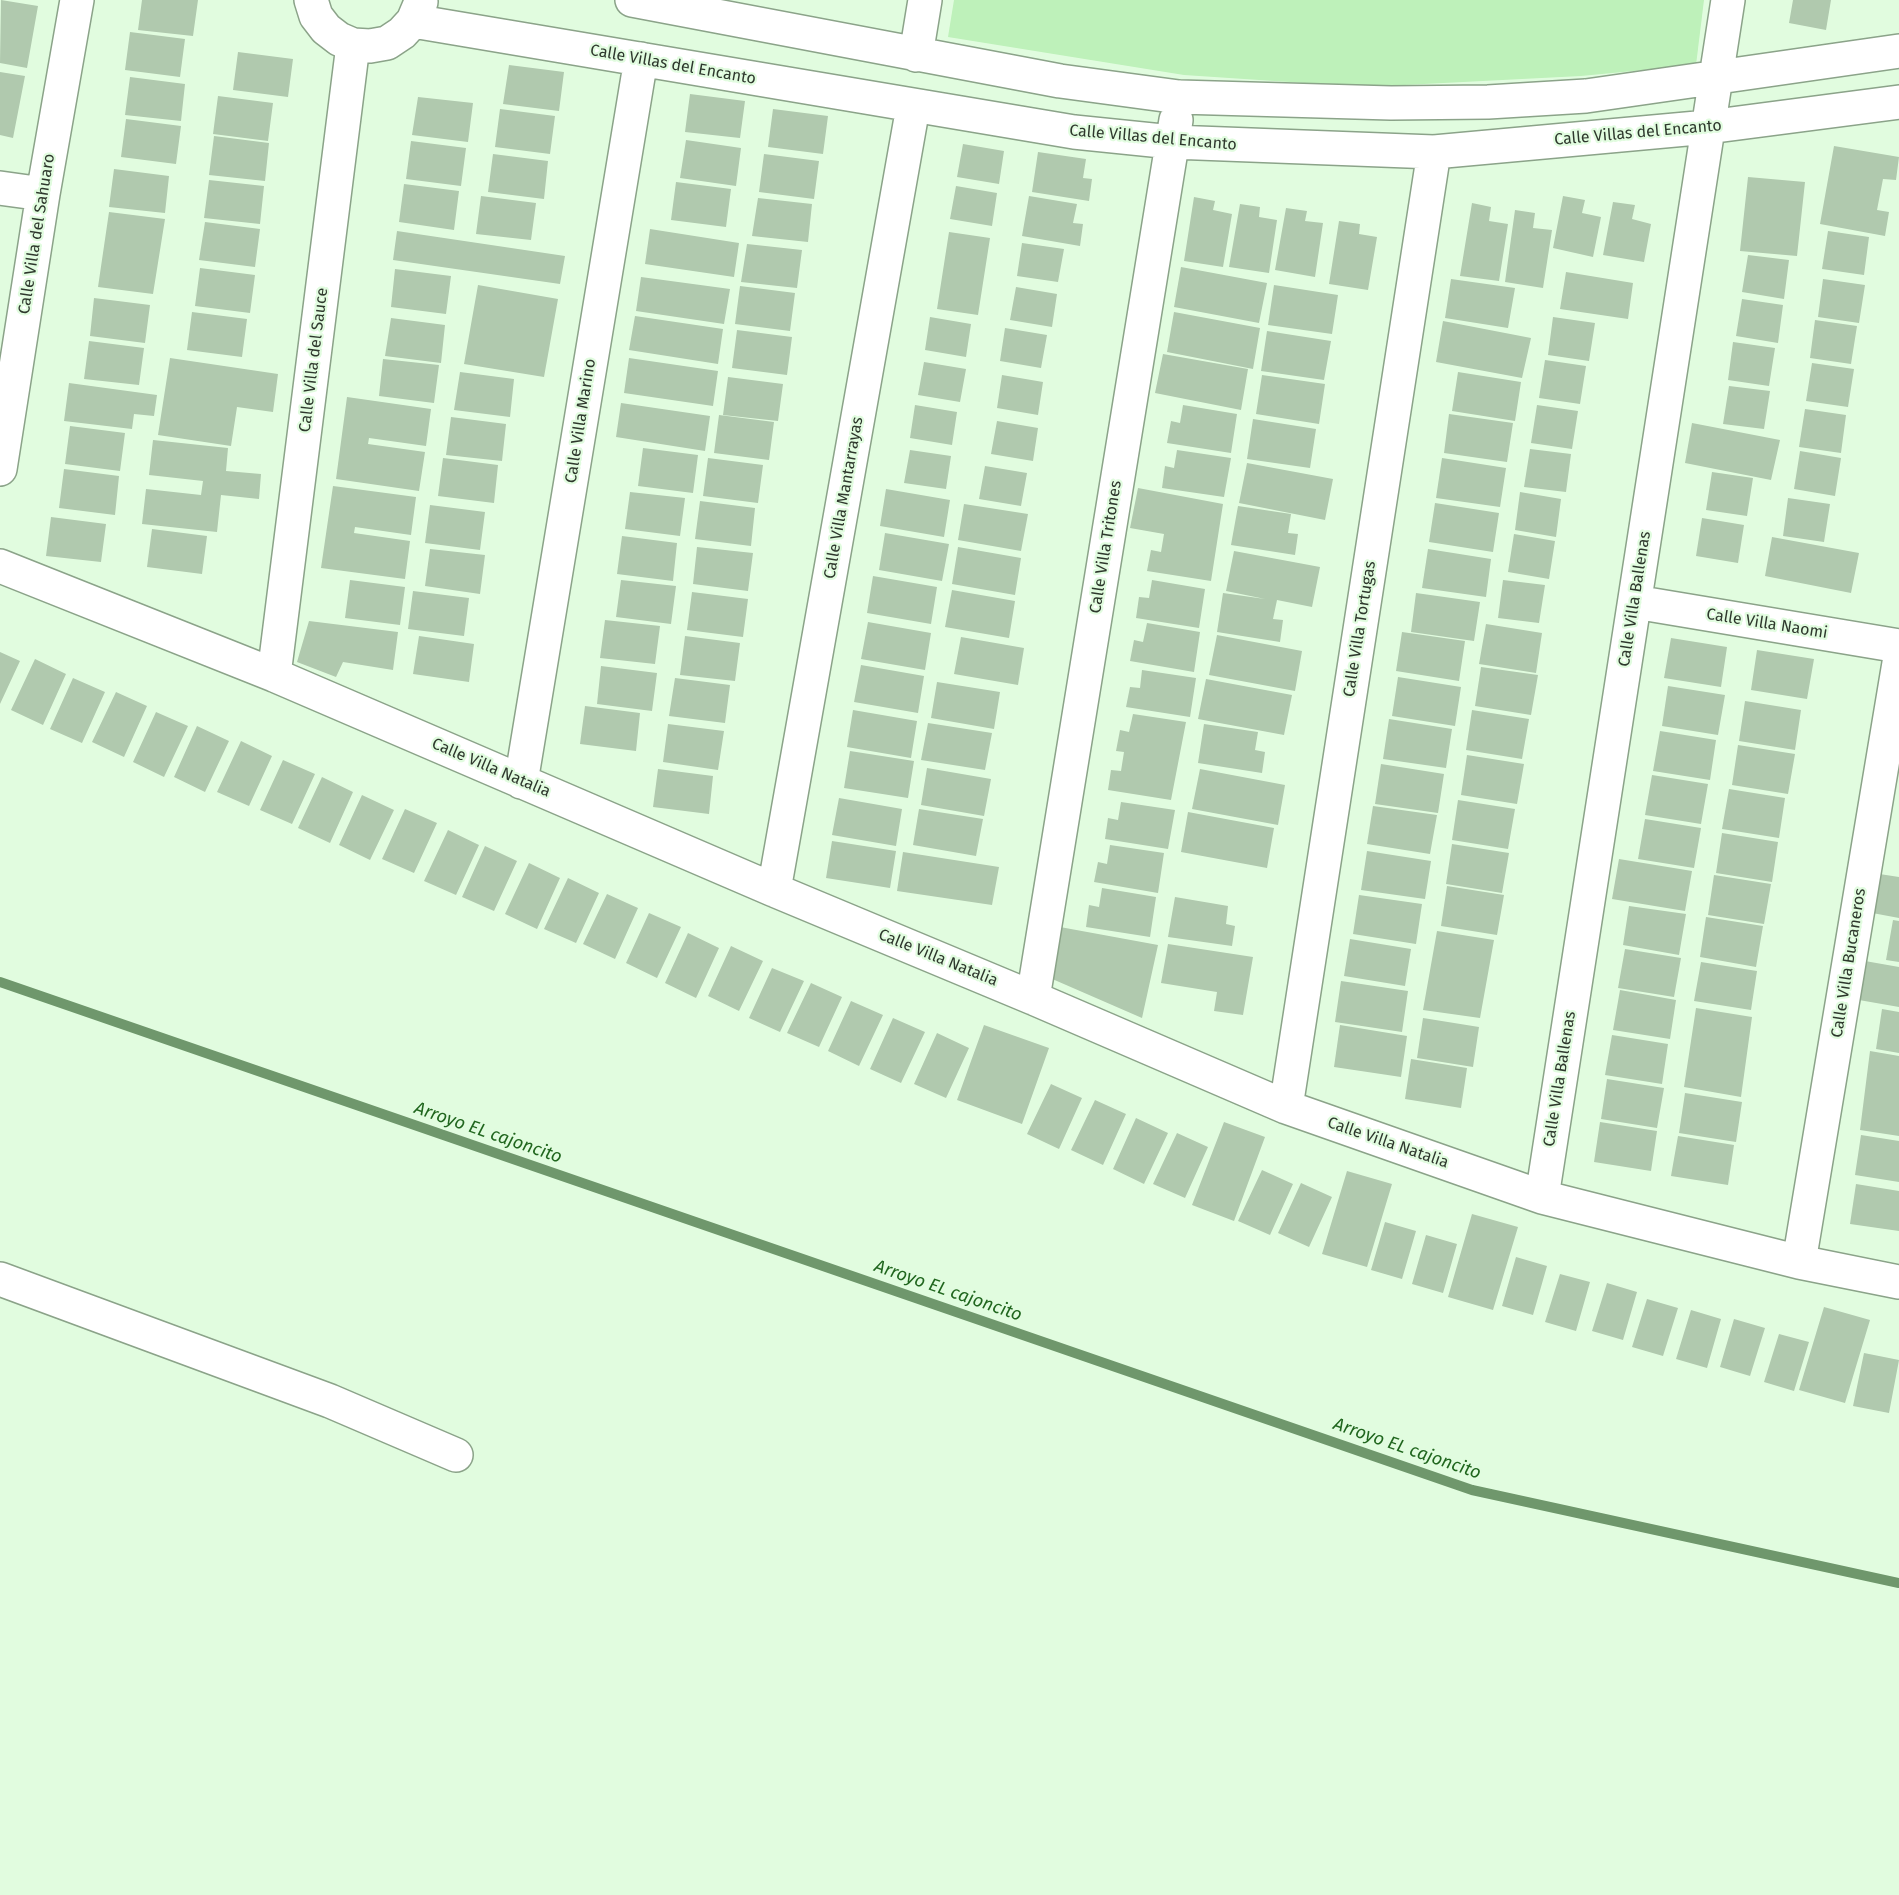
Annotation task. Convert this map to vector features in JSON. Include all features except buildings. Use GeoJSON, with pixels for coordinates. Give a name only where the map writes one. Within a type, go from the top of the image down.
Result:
{"type":"FeatureCollection","features":[{"type":"Feature","properties":{"kind":"street","name":"Calle Villa del Sahuaro"},"geometry":{"type":"LineString","coordinates":[[0,469],[43,194],[77,0]]}},
{"type":"Feature","properties":{"kind":"street"},"geometry":{"type":"LineString","coordinates":[[311,0],[316,16],[326,29],[339,39],[354,45],[370,46],[387,43],[402,33],[417,11]]}},
{"type":"Feature","properties":{"kind":"street"},"geometry":{"type":"LineString","coordinates":[[632,0],[1060,81],[1179,98],[1391,103],[1488,102],[1586,96],[1899,51]]}},
{"type":"Feature","properties":{"kind":"street"},"geometry":{"type":"LineString","coordinates":[[916,55],[925,0]]}},
{"type":"Feature","properties":{"kind":"street","name":"Calle Villa Ballenas"},"geometry":{"type":"LineString","coordinates":[[1542,1197],[1728,0]]}},
{"type":"Feature","properties":{"kind":"street","name":"Calle Villas del Encanto"},"geometry":{"type":"LineString","coordinates":[[417,11],[641,59],[914,107],[1074,132],[1172,141],[1434,152],[1708,127],[1899,102]]}},
{"type":"Feature","properties":{"kind":"street","name":"Calle Villa del Sauce"},"geometry":{"type":"LineString","coordinates":[[274,675],[354,45]]}},
{"type":"Feature","properties":{"kind":"street","name":"Calle Villa Marino"},"geometry":{"type":"LineString","coordinates":[[521,782],[641,59]]}},
{"type":"Feature","properties":{"kind":"street","name":"Calle Villa Tritones"},"geometry":{"type":"LineString","coordinates":[[1033,998],[1179,98]]}},
{"type":"Feature","properties":{"kind":"street","name":"Calle Villa Mantarrayas"},"geometry":{"type":"LineString","coordinates":[[774,890],[914,107]]}},
{"type":"Feature","properties":{"kind":"street","name":"Calle Villa Tortugas"},"geometry":{"type":"LineString","coordinates":[[1286,1107],[1434,152]]}},
{"type":"Feature","properties":{"kind":"street"},"geometry":{"type":"LineString","coordinates":[[0,188],[43,194]]}},
{"type":"Feature","properties":{"kind":"street","name":"Calle Villa Natalia"},"geometry":{"type":"LineString","coordinates":[[0,566],[274,675],[1286,1107],[1542,1197],[1799,1262],[1899,1282]]}},
{"type":"Feature","properties":{"kind":"street","name":"Calle Villa Naomi"},"geometry":{"type":"LineString","coordinates":[[1635,602],[1899,646]]}},
{"type":"Feature","properties":{"kind":"street","name":"Calle Villa Bucaneros"},"geometry":{"type":"LineString","coordinates":[[1799,1262],[1899,663]]}},
{"type":"Feature","properties":{"kind":"street"},"geometry":{"type":"LineString","coordinates":[[0,1279],[330,1401],[456,1455]]}},
{"type":"Feature","properties":{"kind":"green space"},"geometry":{"type":"Polygon","coordinates":[[[954,0],[1704,0],[1696,65],[1581,76],[1365,87],[1184,75],[948,37],[954,0]]]}},
{"type":"Feature","properties":{"kind":"waterway","name":"Arroyo EL cajoncito"},"geometry":{"type":"LineString","coordinates":[[0,982],[1472,1490],[1899,1583]]}}]}
